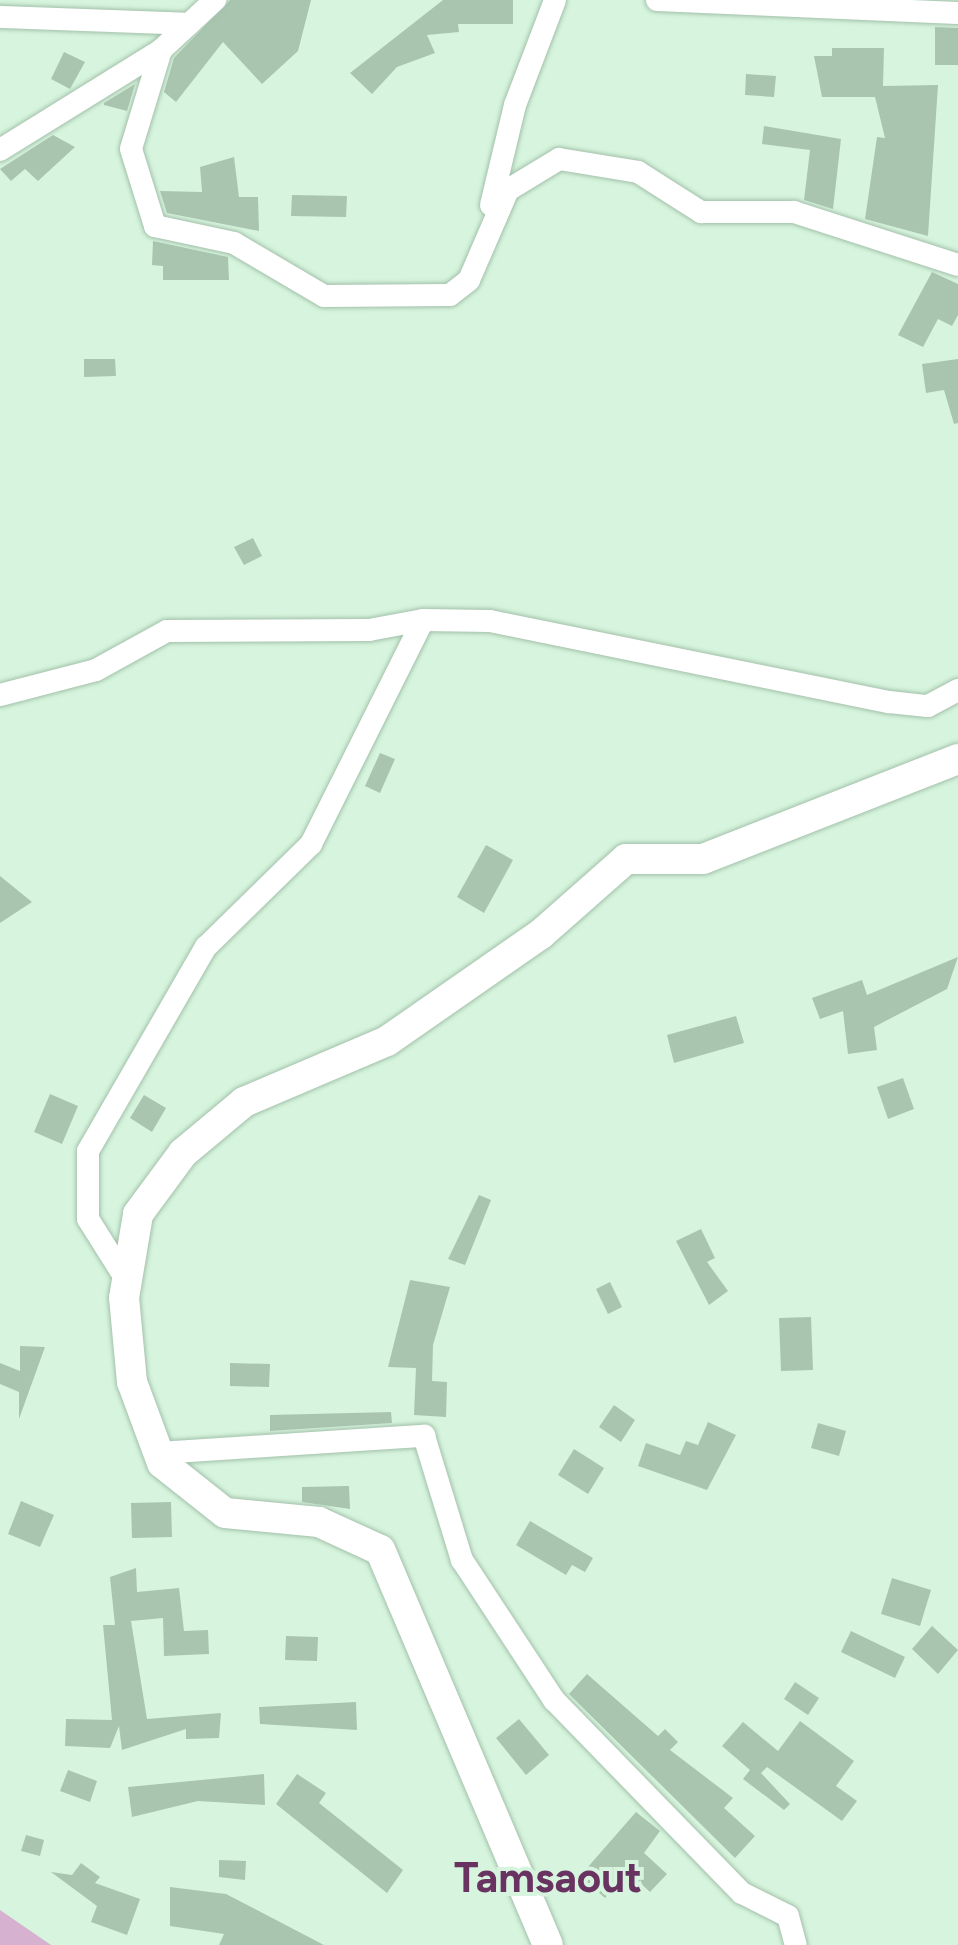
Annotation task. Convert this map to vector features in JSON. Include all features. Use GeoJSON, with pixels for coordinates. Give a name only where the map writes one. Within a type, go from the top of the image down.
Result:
{"type":"FeatureCollection","features":[{"type":"Feature","properties":{"kind":"main road"},"geometry":{"type":"LineString","coordinates":[[548,1945],[380,1550],[319,1522],[225,1512],[158,1452],[132,1382],[127,1281],[138,1214],[198,1140],[244,1102],[387,1041],[542,934],[626,859],[703,859],[958,760]]}},
{"type":"Feature","properties":{"kind":"street"},"geometry":{"type":"LineString","coordinates":[[0,150],[161,50],[215,0]]}},
{"type":"Feature","properties":{"kind":"street"},"geometry":{"type":"LineString","coordinates":[[161,50],[131,149],[155,226],[234,244],[324,296],[436,300],[468,280],[488,219],[515,105],[555,0]]}},
{"type":"Feature","properties":{"kind":"street"},"geometry":{"type":"LineString","coordinates":[[657,0],[860,4],[958,13]]}},
{"type":"Feature","properties":{"kind":"street"},"geometry":{"type":"LineString","coordinates":[[0,17],[189,24]]}},
{"type":"Feature","properties":{"kind":"street"},"geometry":{"type":"LineString","coordinates":[[488,219],[538,166],[585,160],[638,172],[700,212],[794,212],[958,265]]}},
{"type":"Feature","properties":{"kind":"street"},"geometry":{"type":"LineString","coordinates":[[127,1281],[88,1219],[88,1150],[206,947],[311,844],[423,620]]}},
{"type":"Feature","properties":{"kind":"street"},"geometry":{"type":"LineString","coordinates":[[0,695],[96,670],[167,630],[369,630],[423,620],[490,621],[889,702],[928,706],[958,690]]}},
{"type":"Feature","properties":{"kind":"street"},"geometry":{"type":"LineString","coordinates":[[158,1452],[424,1436],[462,1560],[554,1700],[742,1893],[788,1916],[796,1945]]}},
{"type":"Feature","properties":{"kind":"shaded area"},"geometry":{"type":"Polygon","coordinates":[[[0,1910],[51,1945],[0,1945],[0,1910]]]}},
{"type":"Feature","properties":{"kind":"building"},"geometry":{"type":"Polygon","coordinates":[[[230,0],[311,0],[298,51],[262,84],[223,42],[176,102],[164,92],[174,58],[230,0]]]}},
{"type":"Feature","properties":{"kind":"building"},"geometry":{"type":"Polygon","coordinates":[[[443,0],[513,0],[513,24],[458,24],[459,32],[427,35],[435,53],[397,67],[372,94],[350,73],[443,0]]]}},
{"type":"Feature","properties":{"kind":"building"},"geometry":{"type":"Polygon","coordinates":[[[935,27],[958,28],[958,65],[935,65],[935,27]]]}},
{"type":"Feature","properties":{"kind":"building"},"geometry":{"type":"Polygon","coordinates":[[[832,48],[884,48],[883,86],[938,85],[928,236],[865,219],[877,137],[885,138],[875,97],[822,97],[814,56],[832,56],[832,48]]]}},
{"type":"Feature","properties":{"kind":"building"},"geometry":{"type":"Polygon","coordinates":[[[64,52],[85,62],[70,89],[51,79],[64,52]]]}},
{"type":"Feature","properties":{"kind":"building"},"geometry":{"type":"Polygon","coordinates":[[[746,74],[776,76],[774,97],[745,95],[746,74]]]}},
{"type":"Feature","properties":{"kind":"building"},"geometry":{"type":"Polygon","coordinates":[[[135,84],[127,111],[104,105],[104,103],[135,84]]]}},
{"type":"Feature","properties":{"kind":"building"},"geometry":{"type":"Polygon","coordinates":[[[764,126],[841,139],[833,209],[804,200],[810,150],[762,144],[764,126]]]}},
{"type":"Feature","properties":{"kind":"building"},"geometry":{"type":"Polygon","coordinates":[[[53,135],[75,147],[38,181],[25,169],[11,181],[0,169],[53,135]]]}},
{"type":"Feature","properties":{"kind":"building"},"geometry":{"type":"Polygon","coordinates":[[[234,157],[239,197],[258,197],[259,231],[167,213],[160,191],[202,192],[200,167],[234,157]]]}},
{"type":"Feature","properties":{"kind":"building"},"geometry":{"type":"Polygon","coordinates":[[[292,195],[347,196],[346,217],[291,216],[292,195]]]}},
{"type":"Feature","properties":{"kind":"building"},"geometry":{"type":"Polygon","coordinates":[[[153,241],[228,257],[229,280],[163,280],[163,266],[152,265],[153,241]]]}},
{"type":"Feature","properties":{"kind":"building"},"geometry":{"type":"Polygon","coordinates":[[[932,272],[958,284],[958,315],[952,326],[938,319],[923,347],[898,335],[932,272]]]}},
{"type":"Feature","properties":{"kind":"building"},"geometry":{"type":"Polygon","coordinates":[[[84,359],[115,359],[116,376],[84,377],[84,359]]]}},
{"type":"Feature","properties":{"kind":"building"},"geometry":{"type":"Polygon","coordinates":[[[958,359],[958,423],[954,424],[944,390],[926,393],[922,364],[958,359]]]}},
{"type":"Feature","properties":{"kind":"building"},"geometry":{"type":"Polygon","coordinates":[[[253,538],[262,556],[244,565],[234,547],[253,538]]]}},
{"type":"Feature","properties":{"kind":"building"},"geometry":{"type":"Polygon","coordinates":[[[380,753],[395,759],[380,793],[365,786],[380,753]]]}},
{"type":"Feature","properties":{"kind":"building"},"geometry":{"type":"Polygon","coordinates":[[[486,845],[513,860],[484,913],[457,897],[486,845]]]}},
{"type":"Feature","properties":{"kind":"building"},"geometry":{"type":"Polygon","coordinates":[[[0,876],[32,902],[0,923],[0,876]]]}},
{"type":"Feature","properties":{"kind":"building"},"geometry":{"type":"Polygon","coordinates":[[[958,957],[947,989],[874,1027],[877,1050],[848,1054],[843,1011],[820,1019],[812,998],[862,980],[867,995],[958,957]]]}},
{"type":"Feature","properties":{"kind":"building"},"geometry":{"type":"Polygon","coordinates":[[[736,1016],[744,1043],[674,1063],[667,1035],[736,1016]]]}},
{"type":"Feature","properties":{"kind":"building"},"geometry":{"type":"Polygon","coordinates":[[[903,1078],[914,1109],[888,1119],[877,1087],[903,1078]]]}},
{"type":"Feature","properties":{"kind":"building"},"geometry":{"type":"Polygon","coordinates":[[[50,1094],[78,1106],[62,1144],[34,1132],[50,1094]]]}},
{"type":"Feature","properties":{"kind":"building"},"geometry":{"type":"Polygon","coordinates":[[[144,1095],[166,1108],[152,1132],[130,1118],[144,1095]]]}},
{"type":"Feature","properties":{"kind":"building"},"geometry":{"type":"Polygon","coordinates":[[[479,1195],[491,1200],[465,1265],[448,1259],[479,1195]]]}},
{"type":"Feature","properties":{"kind":"building"},"geometry":{"type":"Polygon","coordinates":[[[701,1229],[715,1258],[707,1262],[728,1291],[709,1305],[676,1241],[701,1229]]]}},
{"type":"Feature","properties":{"kind":"building"},"geometry":{"type":"Polygon","coordinates":[[[410,1280],[450,1287],[433,1345],[432,1381],[447,1382],[446,1417],[414,1415],[416,1368],[388,1367],[410,1280]]]}},
{"type":"Feature","properties":{"kind":"building"},"geometry":{"type":"Polygon","coordinates":[[[610,1282],[622,1307],[608,1314],[596,1289],[610,1282]]]}},
{"type":"Feature","properties":{"kind":"building"},"geometry":{"type":"Polygon","coordinates":[[[811,1317],[813,1370],[781,1371],[779,1318],[811,1317]]]}},
{"type":"Feature","properties":{"kind":"building"},"geometry":{"type":"Polygon","coordinates":[[[20,1346],[45,1347],[19,1419],[19,1392],[0,1384],[0,1363],[20,1371],[20,1346]]]}},
{"type":"Feature","properties":{"kind":"building"},"geometry":{"type":"Polygon","coordinates":[[[230,1363],[270,1364],[269,1387],[230,1386],[230,1363]]]}},
{"type":"Feature","properties":{"kind":"building"},"geometry":{"type":"Polygon","coordinates":[[[614,1405],[635,1420],[621,1442],[599,1427],[614,1405]]]}},
{"type":"Feature","properties":{"kind":"building"},"geometry":{"type":"Polygon","coordinates":[[[391,1412],[392,1423],[270,1431],[270,1415],[391,1412]]]}},
{"type":"Feature","properties":{"kind":"building"},"geometry":{"type":"Polygon","coordinates":[[[708,1422],[736,1435],[707,1490],[638,1466],[646,1443],[680,1455],[686,1441],[698,1445],[708,1422]]]}},
{"type":"Feature","properties":{"kind":"building"},"geometry":{"type":"Polygon","coordinates":[[[818,1423],[846,1431],[839,1456],[811,1448],[818,1423]]]}},
{"type":"Feature","properties":{"kind":"building"},"geometry":{"type":"Polygon","coordinates":[[[574,1449],[604,1468],[588,1494],[558,1475],[574,1449]]]}},
{"type":"Feature","properties":{"kind":"building"},"geometry":{"type":"Polygon","coordinates":[[[349,1486],[350,1509],[302,1502],[302,1487],[349,1486]]]}},
{"type":"Feature","properties":{"kind":"building"},"geometry":{"type":"Polygon","coordinates":[[[21,1501],[54,1515],[40,1547],[8,1534],[21,1501]]]}},
{"type":"Feature","properties":{"kind":"building"},"geometry":{"type":"Polygon","coordinates":[[[171,1502],[172,1537],[132,1538],[131,1503],[171,1502]]]}},
{"type":"Feature","properties":{"kind":"building"},"geometry":{"type":"Polygon","coordinates":[[[530,1521],[593,1558],[585,1572],[572,1565],[566,1575],[516,1545],[530,1521]]]}},
{"type":"Feature","properties":{"kind":"building"},"geometry":{"type":"Polygon","coordinates":[[[136,1568],[137,1592],[179,1588],[184,1631],[208,1630],[209,1654],[164,1656],[163,1618],[131,1621],[147,1719],[221,1713],[219,1738],[186,1739],[186,1729],[122,1750],[119,1726],[110,1748],[65,1746],[66,1719],[112,1720],[103,1625],[115,1625],[110,1577],[136,1568]]]}},
{"type":"Feature","properties":{"kind":"building"},"geometry":{"type":"Polygon","coordinates":[[[892,1578],[931,1590],[920,1626],[881,1614],[892,1578]]]}},
{"type":"Feature","properties":{"kind":"building"},"geometry":{"type":"Polygon","coordinates":[[[932,1626],[958,1650],[938,1674],[912,1649],[932,1626]]]}},
{"type":"Feature","properties":{"kind":"building"},"geometry":{"type":"Polygon","coordinates":[[[851,1631],[905,1657],[895,1678],[841,1652],[851,1631]]]}},
{"type":"Feature","properties":{"kind":"building"},"geometry":{"type":"Polygon","coordinates":[[[286,1636],[318,1637],[317,1661],[285,1660],[286,1636]]]}},
{"type":"Feature","properties":{"kind":"building"},"geometry":{"type":"Polygon","coordinates":[[[587,1674],[658,1736],[665,1729],[678,1742],[670,1750],[733,1798],[724,1808],[755,1836],[735,1858],[569,1694],[587,1674]]]}},
{"type":"Feature","properties":{"kind":"building"},"geometry":{"type":"Polygon","coordinates":[[[795,1682],[819,1698],[808,1715],[784,1699],[795,1682]]]}},
{"type":"Feature","properties":{"kind":"building"},"geometry":{"type":"Polygon","coordinates":[[[356,1702],[357,1730],[260,1724],[259,1707],[356,1702]]]}},
{"type":"Feature","properties":{"kind":"building"},"geometry":{"type":"Polygon","coordinates":[[[519,1719],[549,1755],[526,1775],[496,1738],[519,1719]]]}},
{"type":"Feature","properties":{"kind":"building"},"geometry":{"type":"Polygon","coordinates":[[[800,1721],[854,1761],[836,1786],[857,1801],[842,1821],[767,1767],[761,1773],[790,1804],[784,1810],[743,1779],[750,1770],[722,1746],[743,1722],[778,1751],[800,1721]]]}},
{"type":"Feature","properties":{"kind":"building"},"geometry":{"type":"Polygon","coordinates":[[[68,1770],[97,1781],[90,1802],[60,1791],[68,1770]]]}},
{"type":"Feature","properties":{"kind":"building"},"geometry":{"type":"Polygon","coordinates":[[[264,1774],[265,1805],[198,1801],[132,1817],[128,1787],[264,1774]]]}},
{"type":"Feature","properties":{"kind":"building"},"geometry":{"type":"Polygon","coordinates":[[[297,1774],[326,1793],[319,1803],[403,1870],[387,1893],[276,1804],[297,1774]]]}},
{"type":"Feature","properties":{"kind":"building"},"geometry":{"type":"Polygon","coordinates":[[[636,1812],[660,1831],[644,1853],[667,1874],[650,1892],[628,1872],[605,1898],[580,1876],[636,1812]]]}},
{"type":"Feature","properties":{"kind":"building"},"geometry":{"type":"Polygon","coordinates":[[[26,1835],[44,1840],[40,1856],[21,1851],[26,1835]]]}},
{"type":"Feature","properties":{"kind":"building"},"geometry":{"type":"Polygon","coordinates":[[[219,1860],[246,1861],[245,1880],[219,1877],[219,1860]]]}},
{"type":"Feature","properties":{"kind":"building"},"geometry":{"type":"Polygon","coordinates":[[[81,1863],[100,1877],[95,1883],[140,1899],[127,1935],[91,1922],[97,1906],[51,1872],[72,1875],[81,1863]]]}},
{"type":"Feature","properties":{"kind":"building"},"geometry":{"type":"Polygon","coordinates":[[[170,1887],[226,1894],[324,1945],[219,1945],[224,1934],[170,1926],[170,1887]]]}},
{"type":"Feature","properties":{"kind":"district","name":"Tamsaout"},"geometry":{"type":"Point","coordinates":[548,1878]}}]}
